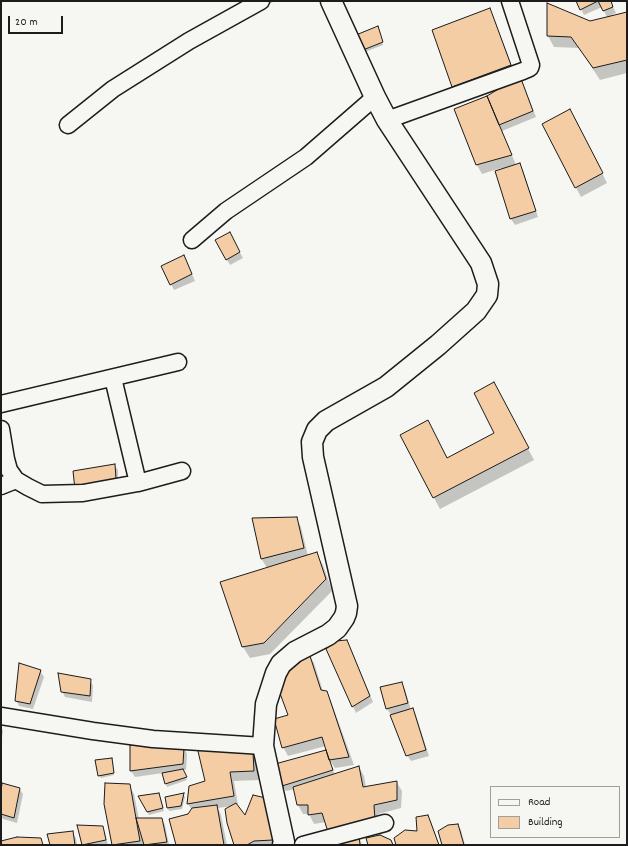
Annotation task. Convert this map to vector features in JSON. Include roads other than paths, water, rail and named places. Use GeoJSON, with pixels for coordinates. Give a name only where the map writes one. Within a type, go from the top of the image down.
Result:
{"type":"FeatureCollection","features":[{"type":"Feature","properties":{"kind":"street"},"geometry":{"type":"LineString","coordinates":[[68,125],[113,89],[188,41],[262,1]]}},
{"type":"Feature","properties":{"kind":"street"},"geometry":{"type":"LineString","coordinates":[[283,845],[284,842],[263,746],[266,704],[281,664],[295,652],[328,635],[338,628],[344,618],[347,606],[313,457],[312,442],[317,430],[326,421],[386,387],[438,345],[476,311],[487,295],[488,284],[481,263],[387,120],[331,1]]}},
{"type":"Feature","properties":{"kind":"street"},"geometry":{"type":"LineString","coordinates":[[387,120],[530,68],[531,65],[510,1]]}},
{"type":"Feature","properties":{"kind":"street"},"geometry":{"type":"LineString","coordinates":[[192,240],[226,211],[306,157],[375,97]]}},
{"type":"Feature","properties":{"kind":"street"},"geometry":{"type":"LineString","coordinates":[[1,404],[178,362]]}},
{"type":"Feature","properties":{"kind":"street"},"geometry":{"type":"LineString","coordinates":[[113,378],[138,483]]}},
{"type":"Feature","properties":{"kind":"street"},"geometry":{"type":"LineString","coordinates":[[1,429],[8,464],[16,480],[42,494],[83,493],[138,483],[182,471]]}},
{"type":"Feature","properties":{"kind":"street"},"geometry":{"type":"LineString","coordinates":[[1,486],[16,480]]}},
{"type":"Feature","properties":{"kind":"street"},"geometry":{"type":"LineString","coordinates":[[1,716],[93,732],[153,739],[263,746]]}},
{"type":"Feature","properties":{"kind":"street"},"geometry":{"type":"LineString","coordinates":[[303,845],[385,823]]}}]}
